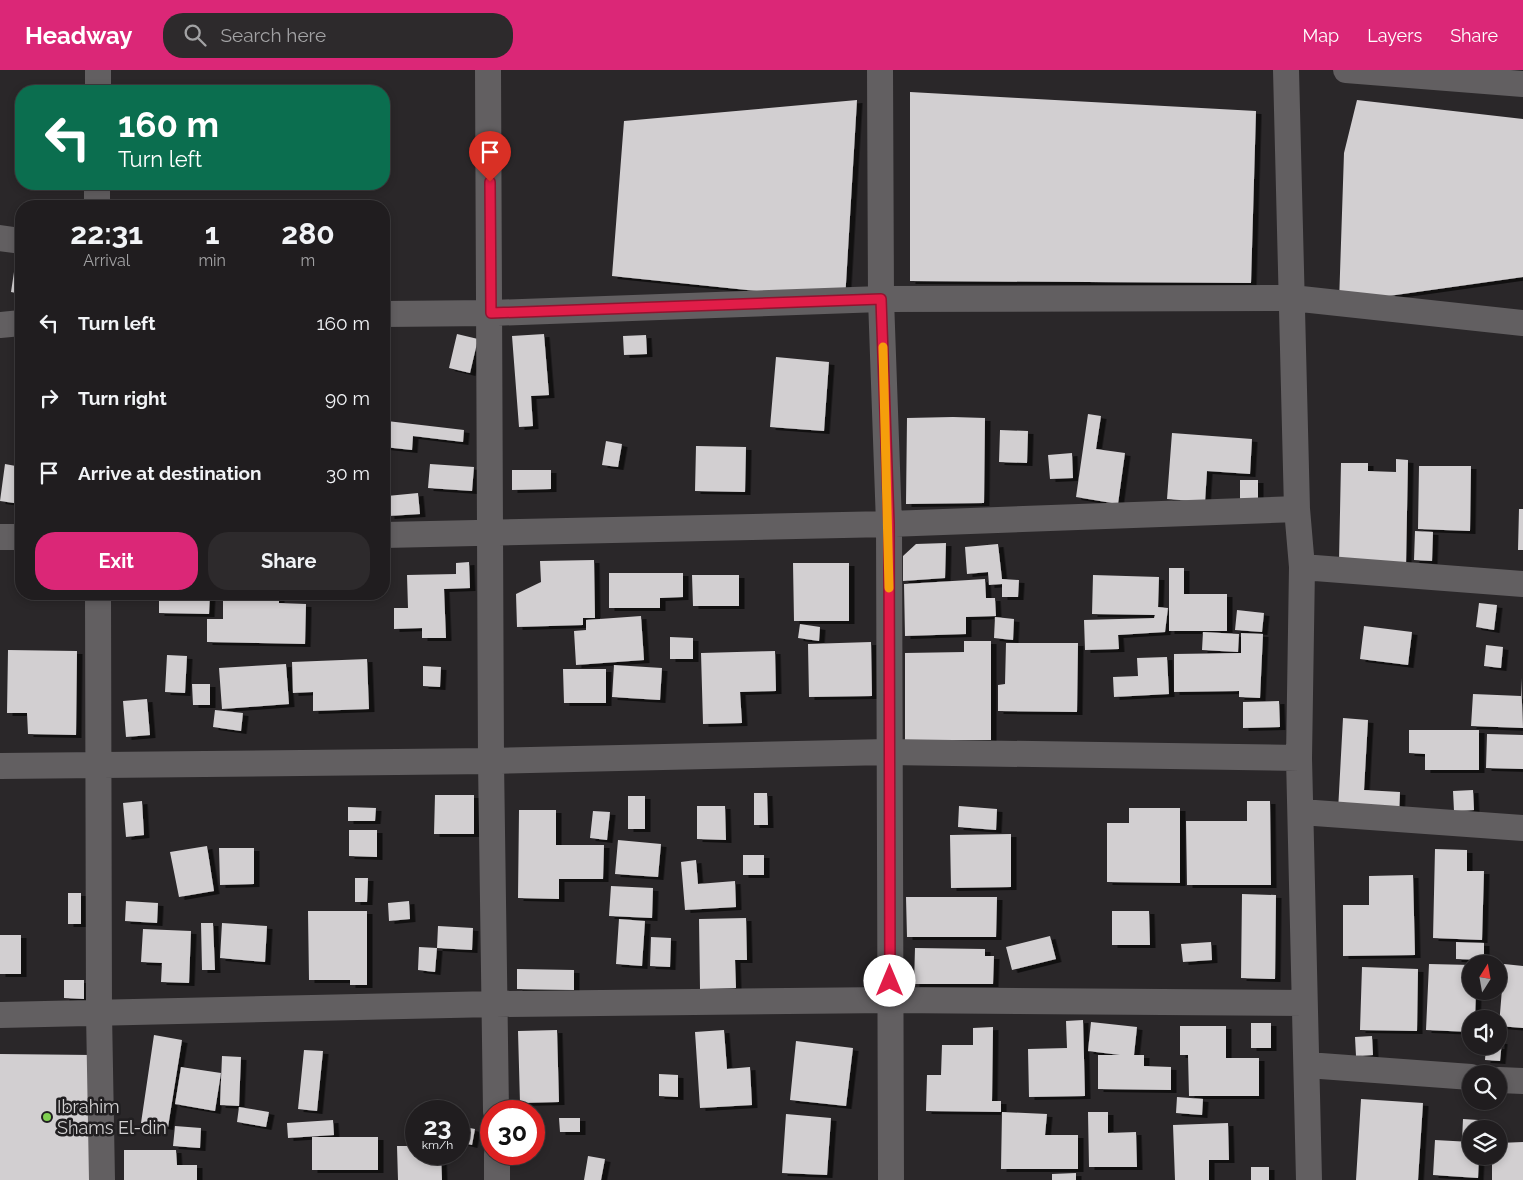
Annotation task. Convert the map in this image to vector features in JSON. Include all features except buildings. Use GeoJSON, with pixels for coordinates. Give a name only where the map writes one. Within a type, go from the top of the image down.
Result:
{"type":"FeatureCollection","features":[{"type":"Feature","properties":{"kind":"street"},"geometry":{"type":"LineString","coordinates":[[98,70],[98,85]]}},
{"type":"Feature","properties":{"kind":"street"},"geometry":{"type":"LineString","coordinates":[[488,70],[491,313],[491,761],[496,1100]]}},
{"type":"Feature","properties":{"kind":"street"},"geometry":{"type":"LineString","coordinates":[[880,70],[881,299],[889,524],[888,752],[891,1180]]}},
{"type":"Feature","properties":{"kind":"street"},"geometry":{"type":"LineString","coordinates":[[1286,70],[1297,509],[1302,567],[1299,758],[1309,1180]]}},
{"type":"Feature","properties":{"kind":"street"},"geometry":{"type":"LineString","coordinates":[[1346,70],[1523,84]]}},
{"type":"Feature","properties":{"kind":"street"},"geometry":{"type":"LineString","coordinates":[[0,238],[15,240]]}},
{"type":"Feature","properties":{"kind":"street"},"geometry":{"type":"LineString","coordinates":[[390,314],[491,313],[881,299],[1292,298],[1523,323]]}},
{"type":"Feature","properties":{"kind":"street"},"geometry":{"type":"LineString","coordinates":[[0,325],[15,324]]}},
{"type":"Feature","properties":{"kind":"street"},"geometry":{"type":"LineString","coordinates":[[390,534],[889,524],[1297,509]]}},
{"type":"Feature","properties":{"kind":"street"},"geometry":{"type":"LineString","coordinates":[[0,537],[15,537]]}},
{"type":"Feature","properties":{"kind":"street"},"geometry":{"type":"LineString","coordinates":[[1302,567],[1523,584]]}},
{"type":"Feature","properties":{"kind":"street"},"geometry":{"type":"LineString","coordinates":[[98,600],[99,1013],[102,1180]]}},
{"type":"Feature","properties":{"kind":"street"},"geometry":{"type":"LineString","coordinates":[[0,766],[491,761],[888,752],[1299,758]]}},
{"type":"Feature","properties":{"kind":"street"},"geometry":{"type":"LineString","coordinates":[[1301,812],[1523,828]]}},
{"type":"Feature","properties":{"kind":"street"},"geometry":{"type":"LineString","coordinates":[[0,1014],[496,1004],[890,1000],[1304,1003]]}},
{"type":"Feature","properties":{"kind":"street"},"geometry":{"type":"LineString","coordinates":[[1307,1065],[1462,1077]]}},
{"type":"Feature","properties":{"kind":"street"},"geometry":{"type":"LineString","coordinates":[[1507,1080],[1523,1081]]}},
{"type":"Feature","properties":{"kind":"street"},"geometry":{"type":"LineString","coordinates":[[497,1165],[497,1180]]}},
{"type":"Feature","properties":{"kind":"slow traffic"},"geometry":{"type":"LineString","coordinates":[[883,347],[889,524],[889,588]]}},
{"type":"Feature","properties":{"kind":"place","name":"Ibrahim Shams El-din"},"geometry":{"type":"Point","coordinates":[47,1117]}},
{"type":"Feature","properties":{"kind":"route"},"geometry":{"type":"LineString","coordinates":[[490,182],[491,313],[881,299],[889,524],[890,981]]}}]}
